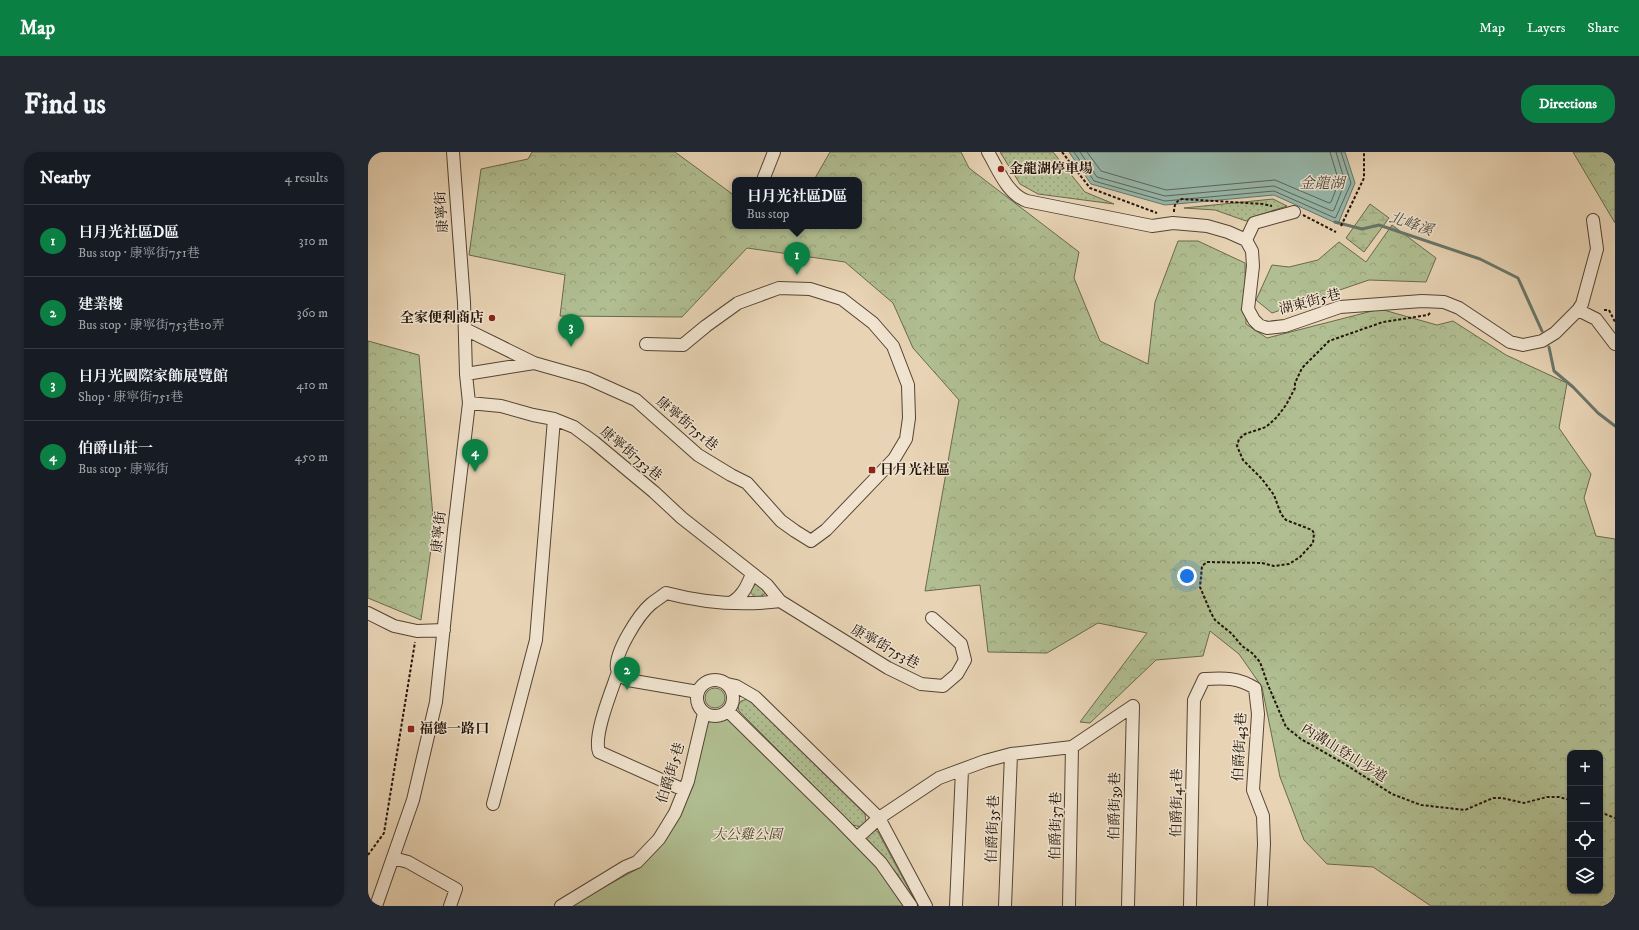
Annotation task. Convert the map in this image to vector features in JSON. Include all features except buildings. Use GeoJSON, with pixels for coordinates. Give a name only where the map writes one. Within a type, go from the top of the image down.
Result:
{"type":"FeatureCollection","features":[{"type":"Feature","properties":{"kind":"street","name":"康寧街"},"geometry":{"type":"LineString","coordinates":[[376,906],[413,800],[436,702],[469,403],[453,152]]}},
{"type":"Feature","properties":{"kind":"street"},"geometry":{"type":"LineString","coordinates":[[764,177],[774,152]]}},
{"type":"Feature","properties":{"kind":"street"},"geometry":{"type":"LineString","coordinates":[[988,152],[1011,190],[1019,198],[1027,201],[1152,226],[1173,223],[1207,226],[1228,232],[1246,240],[1254,223],[1294,212]]}},
{"type":"Feature","properties":{"kind":"street"},"geometry":{"type":"LineString","coordinates":[[1593,220],[1597,249],[1582,304],[1578,310],[1596,319],[1615,344]]}},
{"type":"Feature","properties":{"kind":"street","name":"湖東街5巷"},"geometry":{"type":"LineString","coordinates":[[1246,240],[1252,251],[1253,266],[1248,309],[1254,320],[1259,325],[1267,328],[1285,326],[1340,307],[1422,301],[1444,302],[1459,308],[1510,342],[1523,345],[1542,341],[1555,333],[1578,310]]}},
{"type":"Feature","properties":{"kind":"street","name":"康寧街751巷"},"geometry":{"type":"LineString","coordinates":[[465,329],[534,363],[587,378],[636,400],[698,455],[747,483],[782,521],[811,541],[826,530],[894,459],[906,439],[909,418],[908,384],[894,346],[872,323],[842,299],[810,288],[779,288],[738,303],[683,345],[646,344]]}},
{"type":"Feature","properties":{"kind":"street","name":"康寧街751巷"},"geometry":{"type":"LineString","coordinates":[[466,374],[534,363]]}},
{"type":"Feature","properties":{"kind":"street","name":"康寧街753巷"},"geometry":{"type":"LineString","coordinates":[[469,403],[501,406],[554,419],[574,427],[654,492],[682,518],[771,588],[780,601],[888,668],[921,684],[943,686],[957,674],[965,660],[961,644],[932,618]]}},
{"type":"Feature","properties":{"kind":"street"},"geometry":{"type":"LineString","coordinates":[[493,804],[536,640],[554,419]]}},
{"type":"Feature","properties":{"kind":"street"},"geometry":{"type":"LineString","coordinates":[[732,603],[739,599],[744,592],[752,574]]}},
{"type":"Feature","properties":{"kind":"street"},"geometry":{"type":"LineString","coordinates":[[684,790],[599,752],[596,745],[604,714],[618,672],[618,662],[627,636],[638,619],[651,604],[666,593],[692,600],[732,603],[763,603],[780,601]]}},
{"type":"Feature","properties":{"kind":"street"},"geometry":{"type":"LineString","coordinates":[[368,613],[394,626],[417,631],[444,630]]}},
{"type":"Feature","properties":{"kind":"street"},"geometry":{"type":"LineString","coordinates":[[618,672],[628,680],[698,692]]}},
{"type":"Feature","properties":{"kind":"street","name":"伯爵街43巷"},"geometry":{"type":"LineString","coordinates":[[1194,700],[1204,679],[1222,678],[1244,681],[1254,688],[1258,714],[1253,790],[1263,816],[1264,844],[1262,906]]}},
{"type":"Feature","properties":{"kind":"street"},"geometry":{"type":"LineString","coordinates":[[727,684],[731,689],[734,701],[728,712],[717,717],[704,713],[698,706],[698,692],[704,684],[710,681],[722,681],[736,686],[755,696],[879,818],[926,906]]}},
{"type":"Feature","properties":{"kind":"street","name":"伯爵街41巷"},"geometry":{"type":"LineString","coordinates":[[1190,906],[1194,700]]}},
{"type":"Feature","properties":{"kind":"street","name":"伯爵街39巷"},"geometry":{"type":"LineString","coordinates":[[1072,747],[1133,706],[1128,906]]}},
{"type":"Feature","properties":{"kind":"street"},"geometry":{"type":"LineString","coordinates":[[728,712],[881,863],[911,906]]}},
{"type":"Feature","properties":{"kind":"street","name":"伯爵街5巷"},"geometry":{"type":"LineString","coordinates":[[561,906],[625,867],[638,862],[659,839],[675,813],[688,781],[704,713]]}},
{"type":"Feature","properties":{"kind":"street"},"geometry":{"type":"LineString","coordinates":[[857,838],[879,818],[939,778],[985,761],[1011,754],[1072,747]]}},
{"type":"Feature","properties":{"kind":"street","name":"伯爵街37巷"},"geometry":{"type":"LineString","coordinates":[[1069,906],[1072,747]]}},
{"type":"Feature","properties":{"kind":"street","name":"伯爵街35巷"},"geometry":{"type":"LineString","coordinates":[[1005,906],[1011,754]]}},
{"type":"Feature","properties":{"kind":"street"},"geometry":{"type":"LineString","coordinates":[[956,906],[962,770]]}},
{"type":"Feature","properties":{"kind":"street"},"geometry":{"type":"LineString","coordinates":[[393,858],[408,862],[456,889],[450,906]]}},
{"type":"Feature","properties":{"kind":"path"},"geometry":{"type":"LineString","coordinates":[[1062,152],[1090,188],[1157,214]]}},
{"type":"Feature","properties":{"kind":"path"},"geometry":{"type":"LineString","coordinates":[[1341,226],[1364,178],[1364,152]]}},
{"type":"Feature","properties":{"kind":"path"},"geometry":{"type":"LineString","coordinates":[[1174,207],[1178,200],[1182,199],[1263,204]]}},
{"type":"Feature","properties":{"kind":"path","name":"內溝山登山步道"},"geometry":{"type":"LineString","coordinates":[[1444,302],[1428,314],[1382,322],[1329,341],[1302,368],[1294,383],[1295,388],[1286,405],[1277,417],[1266,427],[1245,434],[1239,439],[1237,446],[1243,460],[1262,479],[1274,495],[1281,514],[1286,520],[1312,530],[1314,533],[1313,542],[1300,557],[1289,564],[1274,566],[1262,564],[1207,562],[1202,566],[1200,587],[1215,620],[1232,634],[1242,646],[1252,653],[1260,662],[1286,727],[1301,739],[1392,794],[1421,805],[1465,810],[1493,798],[1502,798],[1524,803],[1547,797],[1559,797],[1567,799]]}},
{"type":"Feature","properties":{"kind":"path"},"geometry":{"type":"LineString","coordinates":[[368,855],[384,833],[417,631]]}},
{"type":"Feature","properties":{"kind":"path"},"geometry":{"type":"LineString","coordinates":[[1603,813],[1615,818]]}},
{"type":"Feature","properties":{"kind":"green space"},"geometry":{"type":"Polygon","coordinates":[[[532,152],[675,152],[732,194],[732,229],[862,229],[862,177],[816,177],[830,152],[961,152],[969,168],[1079,252],[1074,278],[1100,341],[1148,364],[1155,302],[1178,241],[1198,241],[1245,263],[1246,324],[1267,338],[1380,309],[1437,325],[1453,321],[1506,355],[1567,383],[1559,428],[1591,474],[1584,498],[1596,536],[1615,539],[1615,906],[1431,906],[1373,867],[1327,864],[1304,840],[1280,777],[1262,687],[1239,654],[1210,631],[1203,656],[1156,660],[1090,723],[1080,722],[1147,633],[1098,623],[1047,653],[988,652],[980,585],[925,591],[959,400],[913,348],[893,303],[845,262],[747,248],[682,317],[560,316],[565,275],[469,255],[481,169],[528,159],[532,152]]]}},
{"type":"Feature","properties":{"kind":"green space"},"geometry":{"type":"Polygon","coordinates":[[[1000,152],[1053,152],[1085,192],[1114,204],[1038,194],[1020,184],[1000,152]]]}},
{"type":"Feature","properties":{"kind":"green space"},"geometry":{"type":"Polygon","coordinates":[[[1573,152],[1615,152],[1615,223],[1573,152]]]}},
{"type":"Feature","properties":{"kind":"green space"},"geometry":{"type":"Polygon","coordinates":[[[1273,199],[1287,206],[1253,217],[1246,221],[1215,210],[1184,208],[1273,199]]]}},
{"type":"Feature","properties":{"kind":"green space"},"geometry":{"type":"Polygon","coordinates":[[[1370,204],[1389,218],[1364,252],[1346,238],[1370,204]]]}},
{"type":"Feature","properties":{"kind":"green space"},"geometry":{"type":"Polygon","coordinates":[[[1392,225],[1436,258],[1426,282],[1369,280],[1272,313],[1256,300],[1272,265],[1289,267],[1318,260],[1339,242],[1366,262],[1392,225]]]}},
{"type":"Feature","properties":{"kind":"green space"},"geometry":{"type":"Polygon","coordinates":[[[368,341],[419,355],[434,528],[421,620],[368,598],[368,341]]]}},
{"type":"Feature","properties":{"kind":"green space"},"geometry":{"type":"Polygon","coordinates":[[[756,581],[766,593],[760,597],[754,596],[750,590],[756,581]]]}},
{"type":"Feature","properties":{"kind":"green space"},"geometry":{"type":"Polygon","coordinates":[[[715,688],[722,691],[725,698],[722,705],[715,708],[708,705],[705,698],[708,691],[715,688]]]}},
{"type":"Feature","properties":{"kind":"green space"},"geometry":{"type":"Polygon","coordinates":[[[748,699],[865,814],[866,822],[861,827],[853,825],[739,711],[738,706],[741,701],[748,699]]]}},
{"type":"Feature","properties":{"kind":"green space","name":"大公雞公園"},"geometry":{"type":"Polygon","coordinates":[[[707,719],[715,722],[729,719],[875,864],[905,906],[570,906],[637,869],[678,819],[693,786],[707,719]]]}},
{"type":"Feature","properties":{"kind":"green space"},"geometry":{"type":"Polygon","coordinates":[[[875,830],[878,832],[918,906],[916,906],[898,875],[867,839],[866,837],[875,830]]]}},
{"type":"Feature","properties":{"kind":"water","name":"金龍湖"},"geometry":{"type":"Polygon","coordinates":[[[1069,152],[1345,152],[1355,183],[1338,224],[1274,195],[1165,205],[1091,184],[1069,152]]]}},
{"type":"Feature","properties":{"kind":"waterway","name":"北峰溪"},"geometry":{"type":"LineString","coordinates":[[1335,222],[1362,229],[1379,225],[1480,259],[1518,278],[1542,331]]}},
{"type":"Feature","properties":{"kind":"waterway","name":"北峰溪"},"geometry":{"type":"LineString","coordinates":[[1549,347],[1554,371],[1573,387],[1598,413],[1615,426]]}},
{"type":"Feature","properties":{"kind":"place","name":"金龍湖停車場"},"geometry":{"type":"Point","coordinates":[1001,169]}},
{"type":"Feature","properties":{"kind":"place","name":"日月光社區D區"},"geometry":{"type":"Point","coordinates":[797,275]}},
{"type":"Feature","properties":{"kind":"place","name":"全家便利商店"},"geometry":{"type":"Point","coordinates":[492,318]}},
{"type":"Feature","properties":{"kind":"place","name":"日月光國際家飾展覽館"},"geometry":{"type":"Point","coordinates":[571,347]}},
{"type":"Feature","properties":{"kind":"place","name":"日月光社區"},"geometry":{"type":"Point","coordinates":[872,470]}},
{"type":"Feature","properties":{"kind":"place","name":"伯爵山莊一"},"geometry":{"type":"Point","coordinates":[475,472]}},
{"type":"Feature","properties":{"kind":"place","name":"建業樓"},"geometry":{"type":"Point","coordinates":[627,690]}},
{"type":"Feature","properties":{"kind":"place","name":"福德一路口"},"geometry":{"type":"Point","coordinates":[411,729]}}]}
